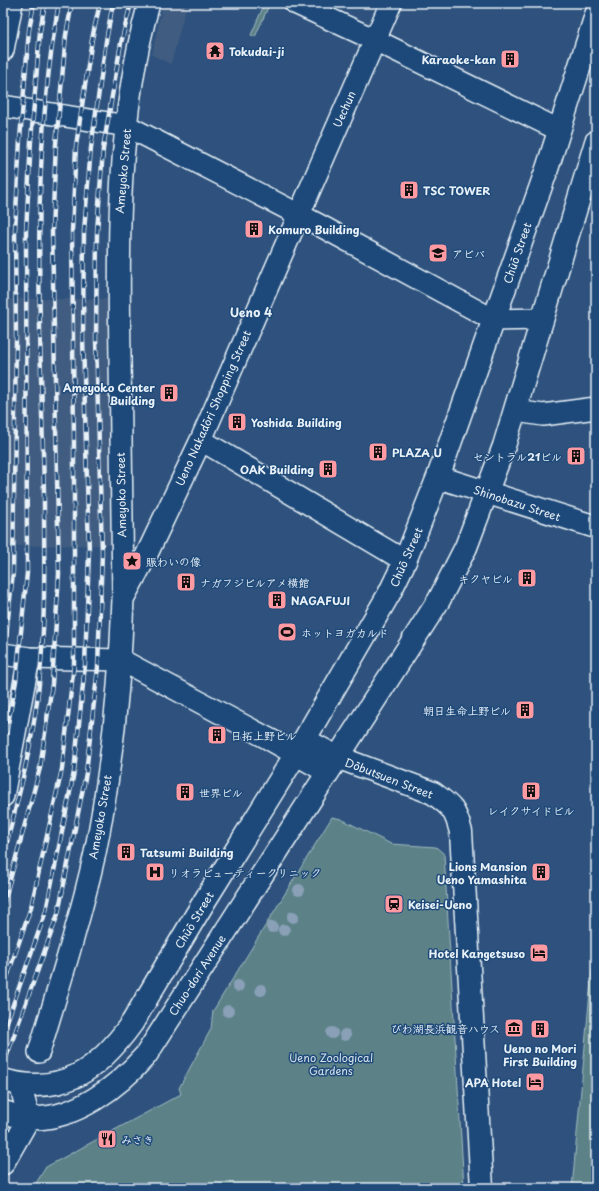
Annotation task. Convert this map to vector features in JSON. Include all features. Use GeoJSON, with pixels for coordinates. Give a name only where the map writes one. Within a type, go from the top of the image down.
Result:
{"type":"FeatureCollection","features":[{"type":"Feature","properties":{"kind":"main road"},"geometry":{"type":"LineString","coordinates":[[559,130],[596,15]]}},
{"type":"Feature","properties":{"kind":"main road","name":"Chūō Street"},"geometry":{"type":"LineString","coordinates":[[12,1082],[37,1085],[72,1078],[101,1060],[119,1041],[132,1023],[204,902],[300,747],[389,594],[405,561],[438,477],[559,130]]}},
{"type":"Feature","properties":{"kind":"main road"},"geometry":{"type":"LineString","coordinates":[[332,765],[439,600],[466,547],[487,494],[516,411],[542,319],[593,163],[596,142]]}},
{"type":"Feature","properties":{"kind":"main road","name":"Shinobazu Street"},"geometry":{"type":"LineString","coordinates":[[438,477],[487,494],[596,527]]}},
{"type":"Feature","properties":{"kind":"main road","name":"Dōbutsuen Street"},"geometry":{"type":"LineString","coordinates":[[300,747],[332,765],[433,793],[446,802],[456,813],[461,832],[482,1188]]}},
{"type":"Feature","properties":{"kind":"main road","name":"Chuo-dori Avenue"},"geometry":{"type":"LineString","coordinates":[[3,1112],[29,1118],[46,1118],[60,1114],[84,1104],[109,1090],[128,1075],[146,1055],[332,765]]}},
{"type":"Feature","properties":{"kind":"street"},"geometry":{"type":"LineString","coordinates":[[3,50],[12,3]]}},
{"type":"Feature","properties":{"kind":"street","name":"Ameyoko Street"},"geometry":{"type":"LineString","coordinates":[[39,1052],[72,942],[94,853],[107,787],[121,660],[123,599],[118,235],[122,164],[127,126],[140,34],[149,3]]}},
{"type":"Feature","properties":{"kind":"street"},"geometry":{"type":"LineString","coordinates":[[295,3],[375,40],[559,130]]}},
{"type":"Feature","properties":{"kind":"street","name":"Uechun"},"geometry":{"type":"LineString","coordinates":[[298,214],[390,3]]}},
{"type":"Feature","properties":{"kind":"street"},"geometry":{"type":"LineString","coordinates":[[3,106],[127,126],[298,214],[494,320],[542,319]]}},
{"type":"Feature","properties":{"kind":"street","name":"Ueno Nakadōri Shopping Street"},"geometry":{"type":"LineString","coordinates":[[123,599],[145,558],[201,440],[298,214]]}},
{"type":"Feature","properties":{"kind":"street"},"geometry":{"type":"LineString","coordinates":[[516,411],[543,415],[596,408]]}},
{"type":"Feature","properties":{"kind":"street"},"geometry":{"type":"LineString","coordinates":[[201,440],[405,561]]}},
{"type":"Feature","properties":{"kind":"street"},"geometry":{"type":"LineString","coordinates":[[3,654],[29,658],[121,660],[300,747]]}},
{"type":"Feature","properties":{"kind":"street"},"geometry":{"type":"LineString","coordinates":[[3,796],[29,658]]}},
{"type":"Feature","properties":{"kind":"street"},"geometry":{"type":"LineString","coordinates":[[3,1164],[29,1118],[12,1082]]}},
{"type":"Feature","properties":{"kind":"shaded area"},"geometry":{"type":"Polygon","coordinates":[[[163,3],[188,3],[171,64],[152,55],[163,3]]]}},
{"type":"Feature","properties":{"kind":"shaded area"},"geometry":{"type":"Polygon","coordinates":[[[3,299],[111,299],[110,545],[3,546],[3,299]]]}},
{"type":"Feature","properties":{"kind":"green space"},"geometry":{"type":"Polygon","coordinates":[[[260,3],[270,3],[255,37],[251,35],[264,5],[260,3]]]}},
{"type":"Feature","properties":{"kind":"green space","name":"Ueno Zoological Gardens"},"geometry":{"type":"Polygon","coordinates":[[[332,817],[341,819],[391,844],[436,847],[444,854],[464,1188],[33,1188],[46,1167],[181,1094],[179,1088],[211,1029],[213,1011],[332,817]]]}},
{"type":"Feature","properties":{"kind":"green space"},"geometry":{"type":"Polygon","coordinates":[[[596,926],[596,1188],[572,1188],[575,1155],[596,926]]]}},
{"type":"Feature","properties":{"kind":"railway"},"geometry":{"type":"LineString","coordinates":[[3,664],[13,572],[16,338],[15,231],[20,139],[29,30],[34,3]]}},
{"type":"Feature","properties":{"kind":"railway"},"geometry":{"type":"LineString","coordinates":[[3,750],[16,681],[27,573],[26,231],[31,141],[40,31],[45,3]]}},
{"type":"Feature","properties":{"kind":"railway"},"geometry":{"type":"LineString","coordinates":[[3,857],[29,750],[41,660],[44,613],[44,494],[39,248],[40,186],[50,64],[59,3]]}},
{"type":"Feature","properties":{"kind":"railway"},"geometry":{"type":"LineString","coordinates":[[3,906],[40,768],[52,684],[59,574],[52,231],[56,144],[66,35],[72,3]]}},
{"type":"Feature","properties":{"kind":"railway"},"geometry":{"type":"LineString","coordinates":[[3,989],[31,907],[62,769],[74,664],[72,231],[76,146],[92,39],[100,3]]}},
{"type":"Feature","properties":{"kind":"railway"},"geometry":{"type":"LineString","coordinates":[[3,1033],[46,911],[74,772],[85,665],[89,552],[83,338],[84,231],[91,148],[106,41],[113,3]]}},
{"type":"Feature","properties":{"kind":"railway"},"geometry":{"type":"LineString","coordinates":[[3,1066],[58,914],[86,773],[98,667],[102,553],[96,339],[97,232],[103,149],[121,43],[131,3]]}},
{"type":"Feature","properties":{"kind":"place","name":"Tokudai-ji"},"geometry":{"type":"Point","coordinates":[215,51]}},
{"type":"Feature","properties":{"kind":"place","name":"Karaoke-kan"},"geometry":{"type":"Point","coordinates":[510,59]}},
{"type":"Feature","properties":{"kind":"place","name":"TSC TOWER"},"geometry":{"type":"Point","coordinates":[409,190]}},
{"type":"Feature","properties":{"kind":"place","name":"Komuro Building"},"geometry":{"type":"Point","coordinates":[254,229]}},
{"type":"Feature","properties":{"kind":"place","name":"アビバ"},"geometry":{"type":"Point","coordinates":[438,253]}},
{"type":"Feature","properties":{"kind":"place","name":"Ameyoko Center Building"},"geometry":{"type":"Point","coordinates":[169,393]}},
{"type":"Feature","properties":{"kind":"place","name":"Yoshida Building"},"geometry":{"type":"Point","coordinates":[237,422]}},
{"type":"Feature","properties":{"kind":"place","name":"PLAZA U"},"geometry":{"type":"Point","coordinates":[378,452]}},
{"type":"Feature","properties":{"kind":"place","name":"セントラル21ビル"},"geometry":{"type":"Point","coordinates":[576,456]}},
{"type":"Feature","properties":{"kind":"place","name":"OAK Building"},"geometry":{"type":"Point","coordinates":[328,469]}},
{"type":"Feature","properties":{"kind":"place","name":"賑わいの像"},"geometry":{"type":"Point","coordinates":[132,561]}},
{"type":"Feature","properties":{"kind":"place","name":"キクヤビル"},"geometry":{"type":"Point","coordinates":[527,578]}},
{"type":"Feature","properties":{"kind":"place","name":"ナガフジビルアメ横館"},"geometry":{"type":"Point","coordinates":[186,582]}},
{"type":"Feature","properties":{"kind":"place","name":"NAGAFUJI"},"geometry":{"type":"Point","coordinates":[277,600]}},
{"type":"Feature","properties":{"kind":"place","name":"ホットヨガカルド"},"geometry":{"type":"Point","coordinates":[287,632]}},
{"type":"Feature","properties":{"kind":"place","name":"朝日生命上野ビル"},"geometry":{"type":"Point","coordinates":[525,710]}},
{"type":"Feature","properties":{"kind":"place","name":"日拓上野ビル"},"geometry":{"type":"Point","coordinates":[217,735]}},
{"type":"Feature","properties":{"kind":"place","name":"レイクサイドビル"},"geometry":{"type":"Point","coordinates":[531,791]}},
{"type":"Feature","properties":{"kind":"place","name":"世界ビル"},"geometry":{"type":"Point","coordinates":[185,792]}},
{"type":"Feature","properties":{"kind":"place","name":"Tatsumi Building"},"geometry":{"type":"Point","coordinates":[126,852]}},
{"type":"Feature","properties":{"kind":"place","name":"リオラビューティークリニック"},"geometry":{"type":"Point","coordinates":[155,872]}},
{"type":"Feature","properties":{"kind":"place","name":"Lions Mansion Ueno Yamashita"},"geometry":{"type":"Point","coordinates":[541,872]}},
{"type":"Feature","properties":{"kind":"place","name":"Keisei-Ueno"},"geometry":{"type":"Point","coordinates":[394,904]}},
{"type":"Feature","properties":{"kind":"place","name":"Hotel Kangetsuso"},"geometry":{"type":"Point","coordinates":[539,953]}},
{"type":"Feature","properties":{"kind":"place","name":"びわ湖長浜観音ハウス"},"geometry":{"type":"Point","coordinates":[514,1028]}},
{"type":"Feature","properties":{"kind":"place","name":"Ueno no Mori First Building"},"geometry":{"type":"Point","coordinates":[540,1029]}},
{"type":"Feature","properties":{"kind":"place","name":"APA Hotel"},"geometry":{"type":"Point","coordinates":[535,1082]}},
{"type":"Feature","properties":{"kind":"place","name":"みさき"},"geometry":{"type":"Point","coordinates":[107,1139]}},
{"type":"Feature","properties":{"kind":"district","name":"Ueno 4"},"geometry":{"type":"Point","coordinates":[251,312]}}]}
